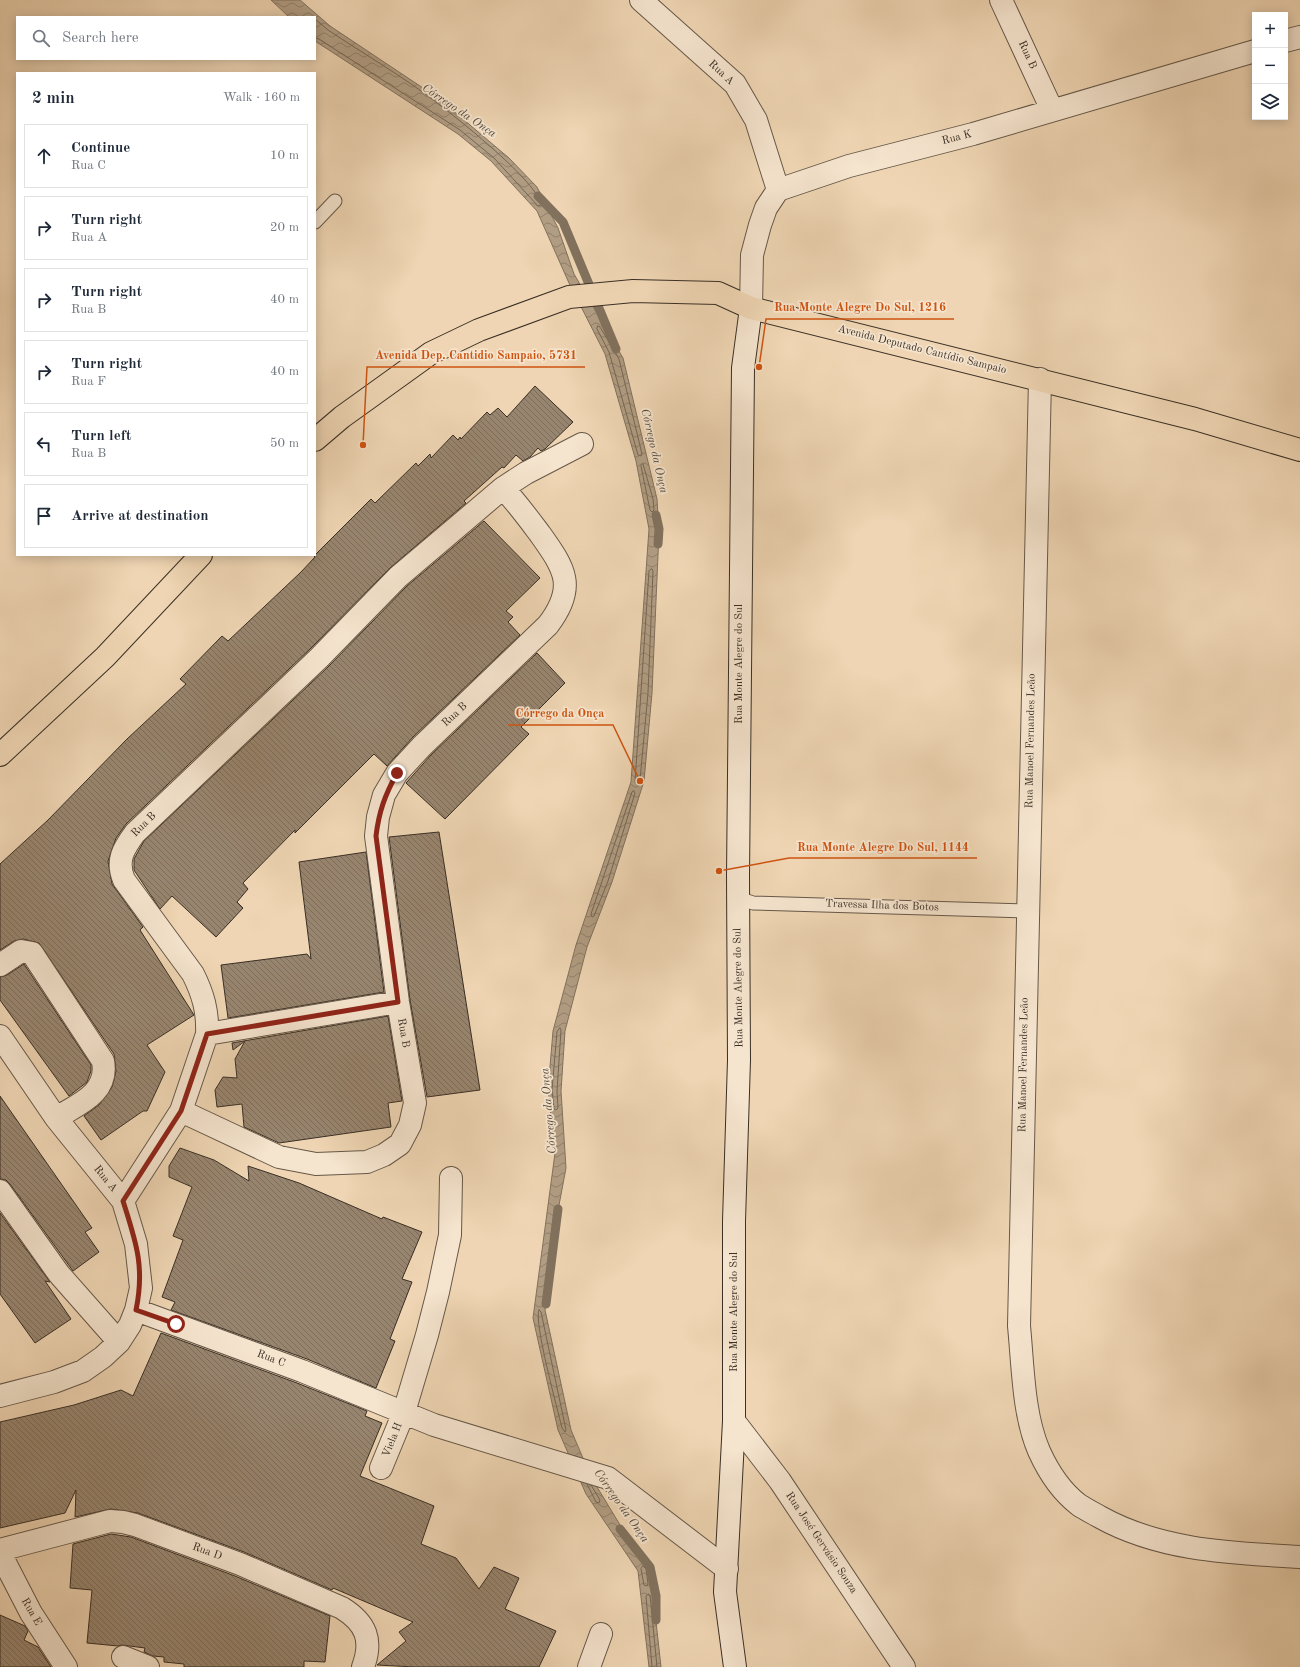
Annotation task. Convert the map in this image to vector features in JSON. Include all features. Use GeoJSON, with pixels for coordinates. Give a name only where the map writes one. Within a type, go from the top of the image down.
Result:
{"type":"FeatureCollection","features":[{"type":"Feature","properties":{"kind":"main road","name":"Avenida Deputado Cantídio Sampaio"},"geometry":{"type":"LineString","coordinates":[[316,439],[342,417],[431,353],[479,330],[570,297],[633,291],[718,293],[752,308],[1195,419],[1300,450]]}},
{"type":"Feature","properties":{"kind":"main road"},"geometry":{"type":"LineString","coordinates":[[0,755],[104,657],[200,556]]}},
{"type":"Feature","properties":{"kind":"street","name":"Rua A"},"geometry":{"type":"LineString","coordinates":[[641,0],[735,84],[756,120],[778,190]]}},
{"type":"Feature","properties":{"kind":"street","name":"Rua B"},"geometry":{"type":"LineString","coordinates":[[1001,0],[1052,110]]}},
{"type":"Feature","properties":{"kind":"street"},"geometry":{"type":"LineString","coordinates":[[1288,40],[1300,37]]}},
{"type":"Feature","properties":{"kind":"street","name":"Rua K"},"geometry":{"type":"LineString","coordinates":[[778,190],[849,166],[973,134],[1252,52]]}},
{"type":"Feature","properties":{"kind":"street"},"geometry":{"type":"LineString","coordinates":[[752,308],[752,255],[766,208],[778,190]]}},
{"type":"Feature","properties":{"kind":"street","name":"Rua Monte Alegre do Sul"},"geometry":{"type":"LineString","coordinates":[[735,1667],[725,1592],[734,1421],[734,1221],[740,1060],[738,898],[740,546],[743,368],[752,308]]}},
{"type":"Feature","properties":{"kind":"street","name":"Rua Manoel Fernandes Leão"},"geometry":{"type":"LineString","coordinates":[[1040,380],[1027,911],[1019,1326],[1027,1407],[1039,1451],[1056,1481],[1079,1505],[1112,1523],[1131,1531],[1180,1546],[1222,1553],[1300,1557]]}},
{"type":"Feature","properties":{"kind":"street","name":"Rua B"},"geometry":{"type":"LineString","coordinates":[[123,1201],[181,1111],[207,1034],[206,1006],[201,990],[193,974],[124,880],[120,870],[120,858],[126,846],[135,833],[319,658],[398,577],[503,488],[526,473],[582,444]]}},
{"type":"Feature","properties":{"kind":"street","name":"Rua B"},"geometry":{"type":"LineString","coordinates":[[181,1111],[279,1157],[316,1164],[367,1162],[384,1155],[400,1144],[410,1125],[415,1103],[398,1002],[376,836],[378,817],[384,795],[397,773],[422,746],[548,625],[558,612],[564,596],[565,579],[560,562],[520,506],[503,488]]}},
{"type":"Feature","properties":{"kind":"street"},"geometry":{"type":"LineString","coordinates":[[0,965],[21,951],[32,953],[103,1061],[105,1071],[103,1082],[96,1092],[56,1118]]}},
{"type":"Feature","properties":{"kind":"street"},"geometry":{"type":"LineString","coordinates":[[207,1034],[398,1002]]}},
{"type":"Feature","properties":{"kind":"street","name":"Rua A"},"geometry":{"type":"LineString","coordinates":[[0,1036],[56,1118],[123,1201],[136,1244],[140,1268],[141,1288],[136,1310],[130,1326],[119,1342],[103,1357],[82,1371],[54,1382],[0,1396]]}},
{"type":"Feature","properties":{"kind":"street"},"geometry":{"type":"LineString","coordinates":[[404,1412],[427,1335],[445,1262],[450,1235],[452,1178]]}},
{"type":"Feature","properties":{"kind":"street"},"geometry":{"type":"LineString","coordinates":[[0,1191],[59,1274],[119,1342]]}},
{"type":"Feature","properties":{"kind":"street","name":"Rua C"},"geometry":{"type":"LineString","coordinates":[[136,1310],[302,1371],[434,1425],[604,1477],[727,1569]]}},
{"type":"Feature","properties":{"kind":"street","name":"Viela H"},"geometry":{"type":"LineString","coordinates":[[381,1468],[404,1412]]}},
{"type":"Feature","properties":{"kind":"street","name":"Rua José Gervásio Souza"},"geometry":{"type":"LineString","coordinates":[[734,1421],[780,1481],[904,1667]]}},
{"type":"Feature","properties":{"kind":"street","name":"Rua D"},"geometry":{"type":"LineString","coordinates":[[0,1550],[110,1521],[124,1522],[135,1525],[240,1564],[342,1608],[361,1622],[366,1632],[367,1656],[363,1667]]}},
{"type":"Feature","properties":{"kind":"street","name":"Rua E"},"geometry":{"type":"LineString","coordinates":[[0,1553],[31,1613],[66,1667]]}},
{"type":"Feature","properties":{"kind":"street"},"geometry":{"type":"LineString","coordinates":[[589,1667],[600,1634]]}},
{"type":"Feature","properties":{"kind":"street"},"geometry":{"type":"LineString","coordinates":[[123,1657],[148,1667]]}},
{"type":"Feature","properties":{"kind":"lane"},"geometry":{"type":"LineString","coordinates":[[316,221],[335,201]]}},
{"type":"Feature","properties":{"kind":"lane","name":"Travessa Ilha dos Botos"},"geometry":{"type":"LineString","coordinates":[[738,898],[753,903],[1027,911]]}},
{"type":"Feature","properties":{"kind":"water"},"geometry":{"type":"Polygon","coordinates":[[[271,0],[300,0],[330,26],[438,98],[509,158],[537,187],[558,228],[574,274],[623,358],[657,499],[659,532],[652,693],[644,781],[612,882],[587,947],[565,1031],[561,1091],[566,1168],[556,1221],[545,1310],[571,1430],[591,1477],[628,1538],[650,1567],[661,1667],[649,1667],[638,1571],[586,1494],[558,1430],[533,1318],[555,1153],[548,1090],[553,1031],[576,945],[631,782],[649,529],[636,461],[605,354],[569,283],[537,211],[491,161],[458,134],[316,42],[316,16],[288,16],[271,0]]]}},
{"type":"Feature","properties":{"kind":"building"},"geometry":{"type":"Polygon","coordinates":[[[535,386],[573,422],[545,449],[541,451],[538,448],[530,457],[523,461],[516,455],[504,468],[502,467],[464,501],[466,503],[390,568],[310,649],[126,824],[116,838],[108,861],[112,884],[143,927],[140,930],[194,1015],[147,1045],[165,1072],[147,1111],[143,1111],[101,1140],[84,1116],[99,1105],[112,1087],[116,1071],[114,1054],[39,943],[23,939],[14,941],[0,950],[0,864],[48,820],[127,739],[186,684],[180,679],[222,636],[228,641],[301,572],[315,557],[314,556],[316,556],[316,554],[371,499],[375,503],[416,463],[418,466],[430,454],[431,458],[453,435],[458,440],[460,437],[461,439],[487,412],[490,415],[498,408],[507,417],[535,386]]]}},
{"type":"Feature","properties":{"kind":"building"},"geometry":{"type":"Polygon","coordinates":[[[484,521],[540,578],[506,611],[513,617],[508,622],[520,635],[413,737],[387,766],[374,754],[295,833],[295,830],[243,883],[248,889],[237,902],[243,908],[216,937],[172,896],[160,909],[134,870],[134,859],[144,841],[328,667],[407,586],[484,521]]]}},
{"type":"Feature","properties":{"kind":"building"},"geometry":{"type":"Polygon","coordinates":[[[537,653],[565,683],[521,727],[529,734],[445,819],[406,783],[431,755],[537,653]]]}},
{"type":"Feature","properties":{"kind":"building"},"geometry":{"type":"Polygon","coordinates":[[[439,832],[480,1090],[427,1097],[410,1000],[389,837],[439,832]]]}},
{"type":"Feature","properties":{"kind":"building"},"geometry":{"type":"Polygon","coordinates":[[[366,852],[384,992],[228,1018],[221,965],[307,954],[311,959],[299,862],[366,852]]]}},
{"type":"Feature","properties":{"kind":"building"},"geometry":{"type":"Polygon","coordinates":[[[24,964],[91,1065],[91,1071],[87,1082],[69,1096],[0,1000],[0,977],[7,975],[24,964]]]}},
{"type":"Feature","properties":{"kind":"building"},"geometry":{"type":"Polygon","coordinates":[[[388,1016],[402,1101],[388,1103],[391,1127],[279,1143],[244,1127],[242,1104],[217,1107],[215,1090],[223,1077],[237,1078],[235,1059],[245,1041],[233,1050],[232,1043],[388,1016]]]}},
{"type":"Feature","properties":{"kind":"building"},"geometry":{"type":"Polygon","coordinates":[[[0,1096],[92,1228],[85,1232],[99,1252],[73,1271],[10,1184],[6,1180],[0,1179],[0,1096]]]}},
{"type":"Feature","properties":{"kind":"building"},"geometry":{"type":"Polygon","coordinates":[[[180,1148],[214,1160],[249,1181],[248,1166],[299,1183],[382,1219],[383,1217],[422,1232],[402,1279],[412,1282],[390,1339],[395,1341],[376,1388],[307,1359],[171,1310],[175,1302],[162,1297],[183,1240],[173,1236],[192,1187],[169,1177],[169,1166],[180,1148]]]}},
{"type":"Feature","properties":{"kind":"building"},"geometry":{"type":"Polygon","coordinates":[[[0,1213],[50,1282],[45,1281],[71,1319],[35,1343],[0,1294],[0,1213]]]}},
{"type":"Feature","properties":{"kind":"building"},"geometry":{"type":"Polygon","coordinates":[[[161,1333],[297,1383],[367,1411],[365,1416],[382,1423],[360,1476],[434,1506],[421,1544],[456,1558],[479,1589],[494,1567],[519,1578],[505,1609],[556,1631],[539,1667],[415,1667],[377,1665],[406,1641],[399,1632],[413,1622],[333,1588],[332,1590],[244,1552],[138,1513],[111,1509],[75,1517],[76,1490],[65,1513],[0,1528],[0,1422],[74,1405],[121,1390],[133,1396],[161,1333]]]}},
{"type":"Feature","properties":{"kind":"building"},"geometry":{"type":"Polygon","coordinates":[[[111,1534],[131,1537],[235,1576],[330,1616],[325,1662],[304,1661],[304,1667],[184,1667],[184,1664],[164,1662],[164,1657],[153,1656],[144,1652],[145,1648],[87,1643],[92,1590],[70,1588],[73,1544],[111,1534]]]}},
{"type":"Feature","properties":{"kind":"building"},"geometry":{"type":"Polygon","coordinates":[[[0,1615],[25,1626],[28,1631],[24,1640],[38,1647],[51,1667],[0,1667],[0,1615]]]}},
{"type":"Feature","properties":{"kind":"waterway","name":"Córrego da Onça"},"geometry":{"type":"LineString","coordinates":[[538,196],[563,222],[616,349]]}},
{"type":"Feature","properties":{"kind":"waterway","name":"Córrego da Onça"},"geometry":{"type":"LineString","coordinates":[[656,515],[659,529],[658,544]]}},
{"type":"Feature","properties":{"kind":"waterway","name":"Córrego da Onça"},"geometry":{"type":"LineString","coordinates":[[546,1304],[558,1209]]}},
{"type":"Feature","properties":{"kind":"waterway","name":"Córrego da Onça"},"geometry":{"type":"LineString","coordinates":[[620,1529],[650,1567],[656,1596],[656,1620]]}},
{"type":"Feature","properties":{"kind":"place","name":"Rua Monte Alegre Do Sul, 1216"},"geometry":{"type":"Point","coordinates":[759,367]}},
{"type":"Feature","properties":{"kind":"place","name":"Avenida Dep. Cantidio Sampaio, 5731"},"geometry":{"type":"Point","coordinates":[363,445]}},
{"type":"Feature","properties":{"kind":"place","name":"Córrego da Onça"},"geometry":{"type":"Point","coordinates":[640,781]}},
{"type":"Feature","properties":{"kind":"place","name":"Rua Monte Alegre Do Sul, 1144"},"geometry":{"type":"Point","coordinates":[719,871]}},
{"type":"Feature","properties":{"kind":"route"},"geometry":{"type":"LineString","coordinates":[[176,1324],[136,1310],[141,1288],[140,1268],[136,1244],[123,1201],[181,1111],[195,1074],[207,1034],[398,1002],[376,836],[378,817],[384,795],[397,773]]}}]}
